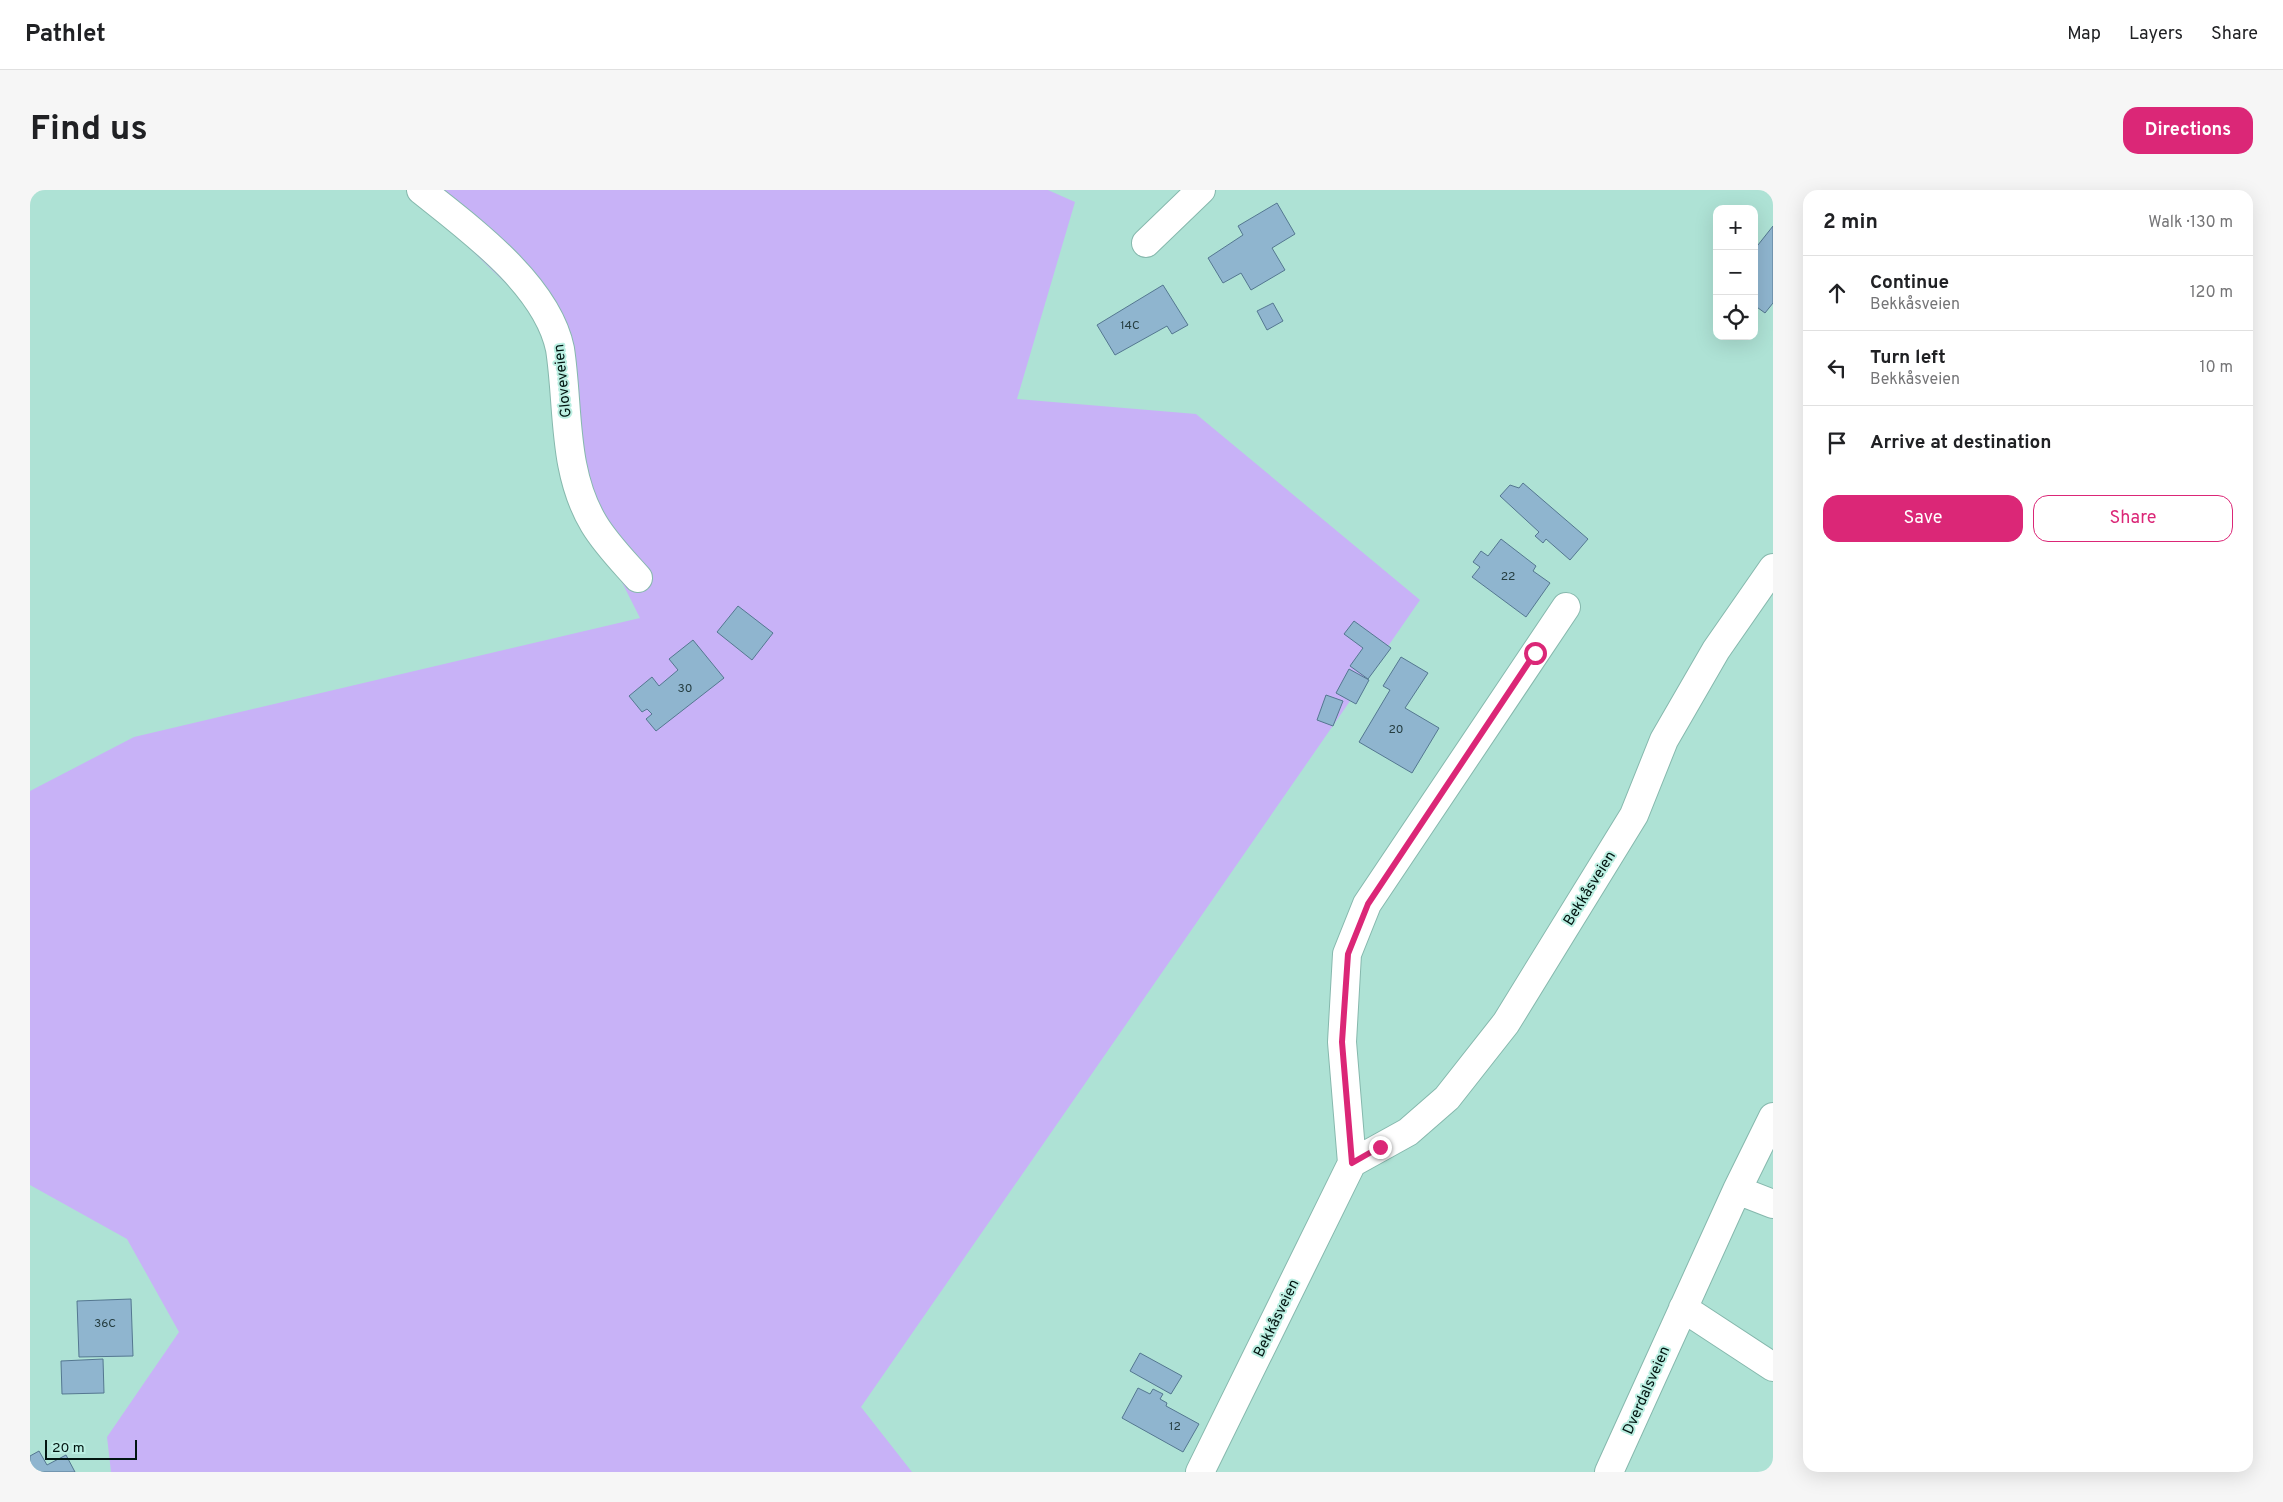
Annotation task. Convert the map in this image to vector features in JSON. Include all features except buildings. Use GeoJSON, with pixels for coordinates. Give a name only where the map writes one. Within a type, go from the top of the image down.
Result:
{"type":"FeatureCollection","features":[{"type":"Feature","properties":{"kind":"street","name":"Gloveveien"},"geometry":{"type":"LineString","coordinates":[[421,190],[463,223],[498,256],[522,281],[546,312],[556,333],[560,349],[571,464],[582,501],[607,543],[638,578]]}},
{"type":"Feature","properties":{"kind":"street"},"geometry":{"type":"LineString","coordinates":[[1146,243],[1201,190]]}},
{"type":"Feature","properties":{"kind":"street","name":"Bekkåsveien"},"geometry":{"type":"LineString","coordinates":[[1200,1472],[1352,1163],[1408,1132],[1447,1098],[1506,1023],[1634,815],[1664,740],[1716,650],[1773,568]]}},
{"type":"Feature","properties":{"kind":"street"},"geometry":{"type":"LineString","coordinates":[[1352,1163],[1342,1042],[1348,954],[1351,946],[1368,904],[1566,607]]}},
{"type":"Feature","properties":{"kind":"street","name":"Dverdalsveien"},"geometry":{"type":"LineString","coordinates":[[1609,1472],[1737,1190],[1773,1117]]}},
{"type":"Feature","properties":{"kind":"street"},"geometry":{"type":"LineString","coordinates":[[1737,1190],[1773,1204]]}},
{"type":"Feature","properties":{"kind":"street"},"geometry":{"type":"LineString","coordinates":[[1683,1308],[1773,1367]]}},
{"type":"Feature","properties":{"kind":"shaded area"},"geometry":{"type":"Polygon","coordinates":[[[409,190],[1048,190],[1075,202],[1017,399],[1196,414],[1420,600],[861,1407],[912,1472],[111,1472],[107,1437],[179,1332],[127,1239],[30,1185],[30,791],[134,737],[640,618],[563,465],[552,328],[409,190]]]}},
{"type":"Feature","properties":{"kind":"route"},"geometry":{"type":"LineString","coordinates":[[1380,1147],[1352,1163],[1342,1042],[1348,954],[1368,904],[1535,653]]}}]}
